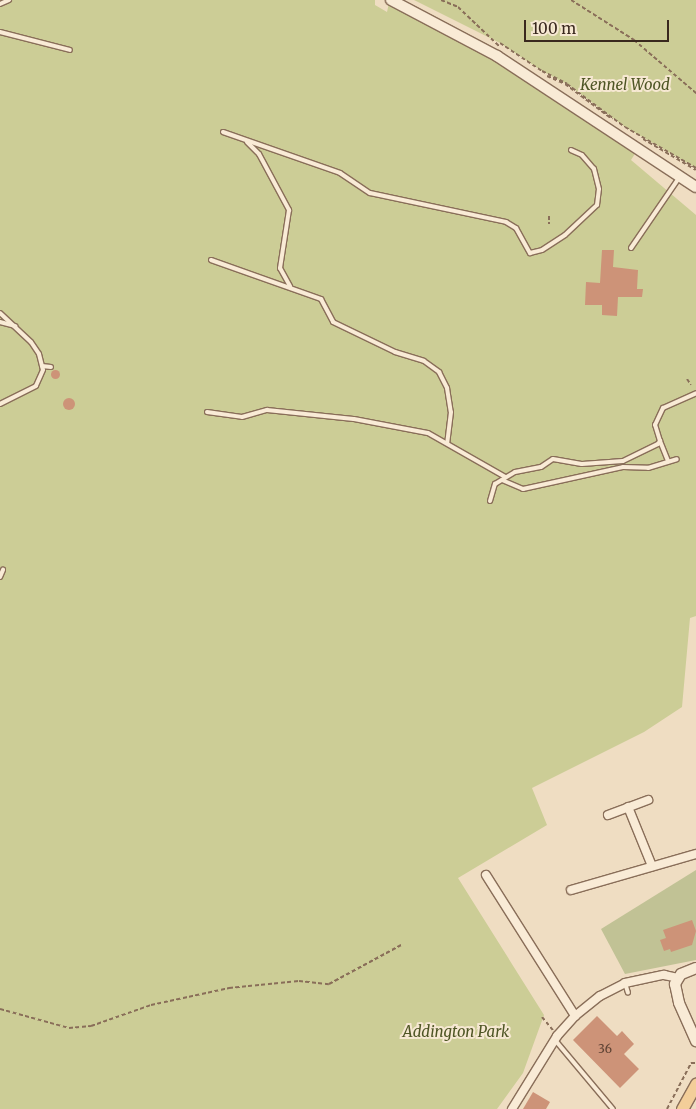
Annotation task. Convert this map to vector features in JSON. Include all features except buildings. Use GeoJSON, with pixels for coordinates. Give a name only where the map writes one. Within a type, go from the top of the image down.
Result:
{"type":"FeatureCollection","features":[{"type":"Feature","properties":{"kind":"main road"},"geometry":{"type":"LineString","coordinates":[[682,1109],[696,1084]]}},
{"type":"Feature","properties":{"kind":"street"},"geometry":{"type":"LineString","coordinates":[[391,0],[497,56],[696,187]]}},
{"type":"Feature","properties":{"kind":"street"},"geometry":{"type":"LineString","coordinates":[[608,815],[648,800]]}},
{"type":"Feature","properties":{"kind":"street"},"geometry":{"type":"LineString","coordinates":[[628,807],[652,866]]}},
{"type":"Feature","properties":{"kind":"street"},"geometry":{"type":"LineString","coordinates":[[571,890],[696,854]]}},
{"type":"Feature","properties":{"kind":"street"},"geometry":{"type":"LineString","coordinates":[[486,875],[575,1016]]}},
{"type":"Feature","properties":{"kind":"street"},"geometry":{"type":"LineString","coordinates":[[512,1109],[556,1038],[575,1016],[600,996],[625,983],[664,975],[678,978],[696,968]]}},
{"type":"Feature","properties":{"kind":"street"},"geometry":{"type":"LineString","coordinates":[[678,978],[675,994],[696,1040]]}},
{"type":"Feature","properties":{"kind":"lane"},"geometry":{"type":"LineString","coordinates":[[0,4],[9,0]]}},
{"type":"Feature","properties":{"kind":"lane"},"geometry":{"type":"LineString","coordinates":[[0,32],[70,50]]}},
{"type":"Feature","properties":{"kind":"lane"},"geometry":{"type":"LineString","coordinates":[[223,132],[340,173],[370,193],[506,222],[516,228],[530,253],[542,250],[565,235],[597,205],[599,189],[594,169],[582,155],[571,150]]}},
{"type":"Feature","properties":{"kind":"lane"},"geometry":{"type":"LineString","coordinates":[[245,140],[259,154],[289,210],[280,268],[290,287]]}},
{"type":"Feature","properties":{"kind":"lane"},"geometry":{"type":"LineString","coordinates":[[631,248],[680,176]]}},
{"type":"Feature","properties":{"kind":"lane"},"geometry":{"type":"LineString","coordinates":[[211,260],[321,299],[333,322],[387,348],[424,361],[439,372],[447,388],[451,412],[447,443]]}},
{"type":"Feature","properties":{"kind":"lane"},"geometry":{"type":"LineString","coordinates":[[0,313],[16,326],[36,348],[42,366],[42,378],[36,386],[0,404]]}},
{"type":"Feature","properties":{"kind":"lane"},"geometry":{"type":"LineString","coordinates":[[0,322],[16,326]]}},
{"type":"Feature","properties":{"kind":"lane"},"geometry":{"type":"LineString","coordinates":[[42,366],[52,367]]}},
{"type":"Feature","properties":{"kind":"lane"},"geometry":{"type":"LineString","coordinates":[[668,461],[655,425],[663,408],[696,393]]}},
{"type":"Feature","properties":{"kind":"lane"},"geometry":{"type":"LineString","coordinates":[[207,412],[242,417],[267,410],[354,419],[428,434],[447,443],[523,489],[623,467],[648,468],[677,459]]}},
{"type":"Feature","properties":{"kind":"lane"},"geometry":{"type":"LineString","coordinates":[[490,501],[495,484],[503,478],[541,467],[553,459],[582,464],[623,461],[660,441]]}},
{"type":"Feature","properties":{"kind":"lane"},"geometry":{"type":"LineString","coordinates":[[0,577],[2,570]]}},
{"type":"Feature","properties":{"kind":"lane"},"geometry":{"type":"LineString","coordinates":[[625,983],[628,993]]}},
{"type":"Feature","properties":{"kind":"lane"},"geometry":{"type":"LineString","coordinates":[[556,1038],[613,1109]]}},
{"type":"Feature","properties":{"kind":"path"},"geometry":{"type":"LineString","coordinates":[[441,0],[458,7],[500,47],[544,75],[565,84],[624,129],[696,169]]}},
{"type":"Feature","properties":{"kind":"path"},"geometry":{"type":"LineString","coordinates":[[571,0],[634,40],[696,93]]}},
{"type":"Feature","properties":{"kind":"path"},"geometry":{"type":"LineString","coordinates":[[500,43],[542,72],[567,84],[625,127],[696,169]]}},
{"type":"Feature","properties":{"kind":"path"},"geometry":{"type":"LineString","coordinates":[[548,216],[549,224]]}},
{"type":"Feature","properties":{"kind":"path"},"geometry":{"type":"LineString","coordinates":[[687,379],[691,385]]}},
{"type":"Feature","properties":{"kind":"path"},"geometry":{"type":"LineString","coordinates":[[0,1009],[69,1028],[91,1026],[151,1005],[229,988],[299,981],[329,984],[401,945]]}},
{"type":"Feature","properties":{"kind":"path"},"geometry":{"type":"LineString","coordinates":[[542,1017],[556,1038]]}},
{"type":"Feature","properties":{"kind":"path"},"geometry":{"type":"LineString","coordinates":[[667,1109],[690,1063],[696,1063]]}},
{"type":"Feature","properties":{"kind":"green space","name":"Addington Park"},"geometry":{"type":"Polygon","coordinates":[[[0,0],[375,0],[375,5],[387,12],[389,3],[512,71],[636,152],[631,160],[696,215],[696,616],[690,618],[682,707],[644,732],[532,788],[547,825],[458,878],[544,1015],[523,1073],[497,1109],[0,1109],[0,0]]]}},
{"type":"Feature","properties":{"kind":"green space","name":"Kennel Wood"},"geometry":{"type":"Polygon","coordinates":[[[414,0],[696,0],[696,168],[625,127],[567,84],[542,71],[500,43],[414,0]]]}},
{"type":"Feature","properties":{"kind":"green space"},"geometry":{"type":"Polygon","coordinates":[[[696,870],[696,960],[625,974],[601,929],[696,870]]]}}]}
